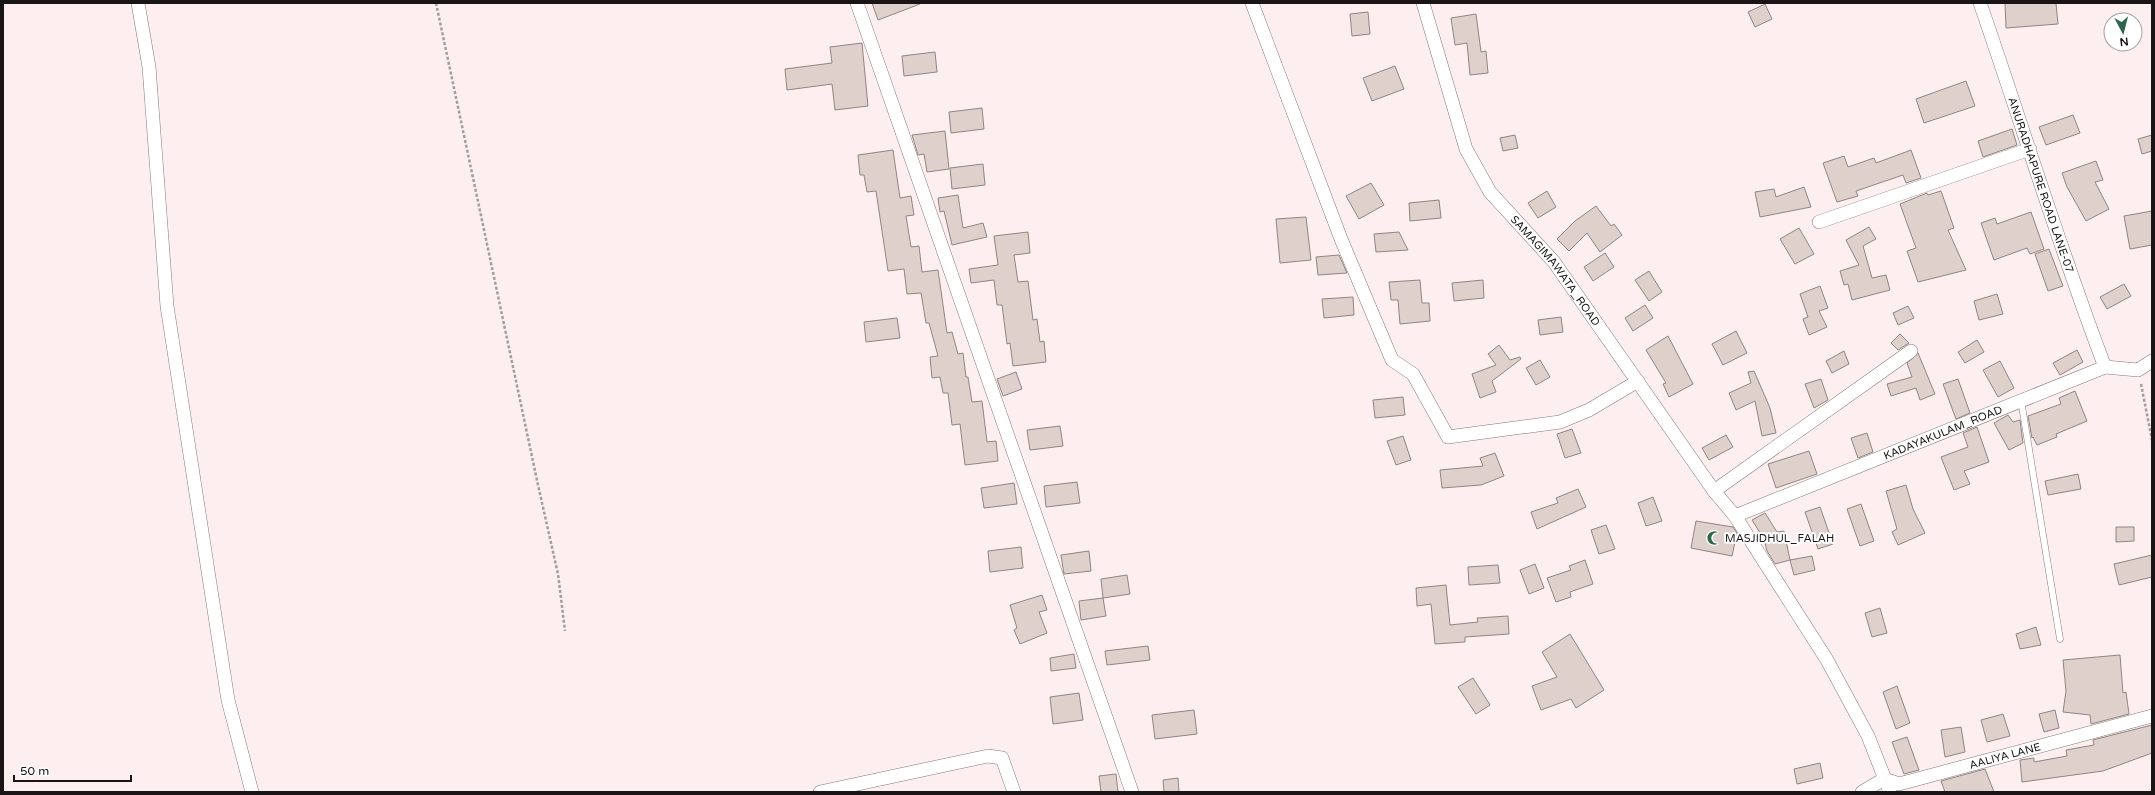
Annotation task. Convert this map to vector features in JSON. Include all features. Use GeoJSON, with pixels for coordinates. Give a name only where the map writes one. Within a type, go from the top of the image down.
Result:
{"type":"FeatureCollection","features":[{"type":"Feature","properties":{"kind":"street"},"geometry":{"type":"LineString","coordinates":[[138,3],[149,67],[167,306],[228,700],[252,792]]}},
{"type":"Feature","properties":{"kind":"street"},"geometry":{"type":"LineString","coordinates":[[857,3],[1132,792]]}},
{"type":"Feature","properties":{"kind":"street"},"geometry":{"type":"LineString","coordinates":[[1252,3],[1341,239],[1392,360],[1413,374],[1448,437],[1560,422],[1589,410],[1638,381]]}},
{"type":"Feature","properties":{"kind":"street","name":"SAMAGIMAWATA_ROAD"},"geometry":{"type":"LineString","coordinates":[[1423,3],[1466,149],[1490,192],[1554,262],[1714,491],[1734,516],[1827,660],[1868,736],[1890,792]]}},
{"type":"Feature","properties":{"kind":"street","name":"ANURADHAPURE ROAD LANE-07"},"geometry":{"type":"LineString","coordinates":[[1980,3],[2030,149],[2072,282],[2105,367]]}},
{"type":"Feature","properties":{"kind":"street"},"geometry":{"type":"LineString","coordinates":[[1819,222],[2030,149]]}},
{"type":"Feature","properties":{"kind":"street"},"geometry":{"type":"LineString","coordinates":[[1714,491],[1911,351]]}},
{"type":"Feature","properties":{"kind":"street"},"geometry":{"type":"LineString","coordinates":[[2138,370],[2152,361]]}},
{"type":"Feature","properties":{"kind":"street","name":"KADAYAKULAM_ROAD"},"geometry":{"type":"LineString","coordinates":[[1734,516],[2105,367],[2138,370]]}},
{"type":"Feature","properties":{"kind":"street","name":"AALIYA LANE"},"geometry":{"type":"LineString","coordinates":[[1884,779],[1899,784],[2152,716]]}},
{"type":"Feature","properties":{"kind":"street"},"geometry":{"type":"LineString","coordinates":[[820,792],[988,756],[1002,758],[1014,792]]}},
{"type":"Feature","properties":{"kind":"street"},"geometry":{"type":"LineString","coordinates":[[1862,792],[1884,779]]}},
{"type":"Feature","properties":{"kind":"lane"},"geometry":{"type":"LineString","coordinates":[[2021,400],[2060,638]]}},
{"type":"Feature","properties":{"kind":"path"},"geometry":{"type":"LineString","coordinates":[[436,3],[558,574],[564,631]]}},
{"type":"Feature","properties":{"kind":"path"},"geometry":{"type":"LineString","coordinates":[[2138,370],[2152,440]]}},
{"type":"Feature","properties":{"kind":"building"},"geometry":{"type":"Polygon","coordinates":[[[872,3],[920,3],[920,4],[878,20],[872,3]]]}},
{"type":"Feature","properties":{"kind":"building"},"geometry":{"type":"Polygon","coordinates":[[[2005,3],[2056,3],[2058,24],[2006,28],[2005,3]]]}},
{"type":"Feature","properties":{"kind":"building"},"geometry":{"type":"Polygon","coordinates":[[[1765,4],[1772,19],[1755,27],[1748,12],[1765,4]]]}},
{"type":"Feature","properties":{"kind":"building"},"geometry":{"type":"Polygon","coordinates":[[[1368,12],[1370,34],[1352,36],[1350,14],[1368,12]]]}},
{"type":"Feature","properties":{"kind":"building"},"geometry":{"type":"Polygon","coordinates":[[[1476,14],[1481,52],[1486,51],[1488,73],[1470,75],[1467,43],[1455,45],[1451,18],[1476,14]]]}},
{"type":"Feature","properties":{"kind":"building"},"geometry":{"type":"Polygon","coordinates":[[[862,43],[868,106],[835,110],[832,84],[787,90],[785,69],[832,63],[830,47],[862,43]]]}},
{"type":"Feature","properties":{"kind":"building"},"geometry":{"type":"Polygon","coordinates":[[[935,52],[937,72],[904,76],[902,56],[935,52]]]}},
{"type":"Feature","properties":{"kind":"building"},"geometry":{"type":"Polygon","coordinates":[[[1395,66],[1404,89],[1372,101],[1363,78],[1395,66]]]}},
{"type":"Feature","properties":{"kind":"building"},"geometry":{"type":"Polygon","coordinates":[[[1966,81],[1975,106],[1924,123],[1916,99],[1966,81]]]}},
{"type":"Feature","properties":{"kind":"building"},"geometry":{"type":"Polygon","coordinates":[[[982,108],[984,129],[951,133],[949,112],[982,108]]]}},
{"type":"Feature","properties":{"kind":"building"},"geometry":{"type":"Polygon","coordinates":[[[2073,115],[2080,133],[2046,145],[2039,127],[2073,115]]]}},
{"type":"Feature","properties":{"kind":"building"},"geometry":{"type":"Polygon","coordinates":[[[2012,129],[2017,145],[1983,157],[1978,141],[2012,129]]]}},
{"type":"Feature","properties":{"kind":"building"},"geometry":{"type":"Polygon","coordinates":[[[945,131],[949,169],[927,172],[924,154],[918,155],[912,135],[945,131]]]}},
{"type":"Feature","properties":{"kind":"building"},"geometry":{"type":"Polygon","coordinates":[[[1515,135],[1518,148],[1503,151],[1500,138],[1515,135]]]}},
{"type":"Feature","properties":{"kind":"building"},"geometry":{"type":"Polygon","coordinates":[[[2152,135],[2152,151],[2142,154],[2138,139],[2152,135]]]}},
{"type":"Feature","properties":{"kind":"building"},"geometry":{"type":"Polygon","coordinates":[[[893,150],[900,198],[911,196],[914,215],[906,216],[911,247],[919,246],[922,272],[938,270],[947,333],[952,332],[958,354],[963,353],[966,377],[968,377],[972,402],[982,401],[987,442],[996,441],[998,461],[965,465],[960,424],[952,425],[948,393],[943,393],[940,377],[932,378],[930,357],[938,356],[929,323],[926,323],[921,293],[907,294],[904,269],[888,271],[876,191],[867,192],[864,175],[860,175],[858,155],[893,150]]]}},
{"type":"Feature","properties":{"kind":"building"},"geometry":{"type":"Polygon","coordinates":[[[1911,150],[1921,178],[1906,183],[1903,175],[1856,191],[1858,196],[1837,202],[1823,163],[1844,156],[1848,167],[1874,158],[1876,163],[1911,150]]]}},
{"type":"Feature","properties":{"kind":"building"},"geometry":{"type":"Polygon","coordinates":[[[2096,161],[2103,180],[2095,182],[2109,209],[2086,221],[2067,187],[2062,173],[2096,161]]]}},
{"type":"Feature","properties":{"kind":"building"},"geometry":{"type":"Polygon","coordinates":[[[983,164],[985,185],[952,189],[950,168],[983,164]]]}},
{"type":"Feature","properties":{"kind":"building"},"geometry":{"type":"Polygon","coordinates":[[[1371,183],[1384,205],[1359,219],[1346,196],[1371,183]]]}},
{"type":"Feature","properties":{"kind":"building"},"geometry":{"type":"Polygon","coordinates":[[[1804,187],[1811,207],[1760,217],[1755,192],[1774,189],[1776,197],[1804,187]]]}},
{"type":"Feature","properties":{"kind":"building"},"geometry":{"type":"Polygon","coordinates":[[[1547,191],[1556,207],[1538,218],[1528,203],[1547,191]]]}},
{"type":"Feature","properties":{"kind":"building"},"geometry":{"type":"Polygon","coordinates":[[[1941,191],[1954,228],[1948,230],[1966,270],[1918,282],[1907,251],[1916,248],[1900,204],[1927,193],[1928,195],[1941,191]]]}},
{"type":"Feature","properties":{"kind":"building"},"geometry":{"type":"Polygon","coordinates":[[[958,195],[963,228],[983,223],[987,237],[952,245],[944,211],[940,212],[938,198],[958,195]]]}},
{"type":"Feature","properties":{"kind":"building"},"geometry":{"type":"Polygon","coordinates":[[[1439,200],[1441,218],[1410,221],[1409,203],[1439,200]]]}},
{"type":"Feature","properties":{"kind":"building"},"geometry":{"type":"Polygon","coordinates":[[[1596,206],[1611,226],[1614,224],[1622,235],[1600,252],[1587,233],[1569,251],[1557,239],[1575,221],[1596,206]]]}},
{"type":"Feature","properties":{"kind":"building"},"geometry":{"type":"Polygon","coordinates":[[[2152,211],[2152,245],[2130,249],[2124,216],[2152,211]]]}},
{"type":"Feature","properties":{"kind":"building"},"geometry":{"type":"Polygon","coordinates":[[[2031,212],[2044,249],[2030,254],[2027,248],[1994,260],[1981,223],[1995,218],[1997,224],[2031,212]]]}},
{"type":"Feature","properties":{"kind":"building"},"geometry":{"type":"Polygon","coordinates":[[[1306,217],[1311,260],[1280,263],[1276,219],[1306,217]]]}},
{"type":"Feature","properties":{"kind":"building"},"geometry":{"type":"Polygon","coordinates":[[[1869,227],[1876,239],[1863,246],[1872,278],[1886,275],[1890,290],[1852,300],[1848,284],[1844,285],[1840,271],[1859,265],[1846,240],[1869,227]]]}},
{"type":"Feature","properties":{"kind":"building"},"geometry":{"type":"Polygon","coordinates":[[[1799,228],[1814,254],[1795,264],[1780,239],[1799,228]]]}},
{"type":"Feature","properties":{"kind":"building"},"geometry":{"type":"Polygon","coordinates":[[[1028,232],[1030,253],[1014,255],[1018,282],[1028,281],[1033,320],[1037,319],[1040,342],[1044,341],[1046,362],[1013,366],[1010,343],[1007,344],[1002,305],[997,305],[994,280],[971,283],[969,269],[998,265],[994,236],[1028,232]]]}},
{"type":"Feature","properties":{"kind":"building"},"geometry":{"type":"Polygon","coordinates":[[[1399,232],[1408,250],[1376,252],[1374,234],[1399,232]]]}},
{"type":"Feature","properties":{"kind":"building"},"geometry":{"type":"Polygon","coordinates":[[[2049,249],[2063,286],[2048,291],[2035,254],[2049,249]]]}},
{"type":"Feature","properties":{"kind":"building"},"geometry":{"type":"Polygon","coordinates":[[[1605,253],[1614,267],[1593,281],[1584,267],[1605,253]]]}},
{"type":"Feature","properties":{"kind":"building"},"geometry":{"type":"Polygon","coordinates":[[[1339,255],[1347,273],[1318,275],[1316,257],[1339,255]]]}},
{"type":"Feature","properties":{"kind":"building"},"geometry":{"type":"Polygon","coordinates":[[[1649,271],[1662,292],[1649,301],[1635,280],[1649,271]]]}},
{"type":"Feature","properties":{"kind":"building"},"geometry":{"type":"Polygon","coordinates":[[[1420,280],[1422,303],[1429,303],[1430,321],[1400,324],[1398,300],[1391,300],[1389,282],[1420,280]]]}},
{"type":"Feature","properties":{"kind":"building"},"geometry":{"type":"Polygon","coordinates":[[[1483,280],[1484,298],[1454,301],[1452,283],[1483,280]]]}},
{"type":"Feature","properties":{"kind":"building"},"geometry":{"type":"Polygon","coordinates":[[[2124,284],[2131,296],[2107,309],[2100,297],[2124,284]]]}},
{"type":"Feature","properties":{"kind":"building"},"geometry":{"type":"Polygon","coordinates":[[[1820,286],[1828,308],[1819,311],[1827,327],[1809,335],[1803,319],[1808,317],[1800,294],[1820,286]]]}},
{"type":"Feature","properties":{"kind":"building"},"geometry":{"type":"Polygon","coordinates":[[[1997,294],[2003,314],[1979,320],[1974,301],[1997,294]]]}},
{"type":"Feature","properties":{"kind":"building"},"geometry":{"type":"Polygon","coordinates":[[[1353,297],[1354,315],[1324,318],[1322,299],[1353,297]]]}},
{"type":"Feature","properties":{"kind":"building"},"geometry":{"type":"Polygon","coordinates":[[[1645,305],[1653,318],[1633,331],[1625,318],[1645,305]]]}},
{"type":"Feature","properties":{"kind":"building"},"geometry":{"type":"Polygon","coordinates":[[[1908,306],[1914,318],[1898,325],[1893,313],[1908,306]]]}},
{"type":"Feature","properties":{"kind":"building"},"geometry":{"type":"Polygon","coordinates":[[[1561,317],[1563,332],[1540,335],[1538,320],[1561,317]]]}},
{"type":"Feature","properties":{"kind":"building"},"geometry":{"type":"Polygon","coordinates":[[[897,318],[900,338],[866,342],[864,322],[897,318]]]}},
{"type":"Feature","properties":{"kind":"building"},"geometry":{"type":"Polygon","coordinates":[[[1736,331],[1747,353],[1723,365],[1712,344],[1736,331]]]}},
{"type":"Feature","properties":{"kind":"building"},"geometry":{"type":"Polygon","coordinates":[[[1900,334],[1909,343],[1898,350],[1891,343],[1900,334]]]}},
{"type":"Feature","properties":{"kind":"building"},"geometry":{"type":"Polygon","coordinates":[[[1668,336],[1693,384],[1669,397],[1663,384],[1666,383],[1646,350],[1668,336]]]}},
{"type":"Feature","properties":{"kind":"building"},"geometry":{"type":"Polygon","coordinates":[[[1977,340],[1984,352],[1965,363],[1958,352],[1977,340]]]}},
{"type":"Feature","properties":{"kind":"building"},"geometry":{"type":"Polygon","coordinates":[[[1499,345],[1510,360],[1520,357],[1521,359],[1492,381],[1496,392],[1480,398],[1472,374],[1496,365],[1488,354],[1499,345]]]}},
{"type":"Feature","properties":{"kind":"building"},"geometry":{"type":"Polygon","coordinates":[[[2077,350],[2083,362],[2060,375],[2053,363],[2077,350]]]}},
{"type":"Feature","properties":{"kind":"building"},"geometry":{"type":"Polygon","coordinates":[[[1844,351],[1849,364],[1832,373],[1826,361],[1844,351]]]}},
{"type":"Feature","properties":{"kind":"building"},"geometry":{"type":"Polygon","coordinates":[[[1918,353],[1935,394],[1920,400],[1916,388],[1891,396],[1887,384],[1912,377],[1907,363],[1918,353]]]}},
{"type":"Feature","properties":{"kind":"building"},"geometry":{"type":"Polygon","coordinates":[[[1540,360],[1550,377],[1536,385],[1526,368],[1540,360]]]}},
{"type":"Feature","properties":{"kind":"building"},"geometry":{"type":"Polygon","coordinates":[[[2000,361],[2014,388],[1998,397],[1983,370],[2000,361]]]}},
{"type":"Feature","properties":{"kind":"building"},"geometry":{"type":"Polygon","coordinates":[[[1754,371],[1770,408],[1776,433],[1762,436],[1755,401],[1736,410],[1729,393],[1751,383],[1748,372],[1754,371]]]}},
{"type":"Feature","properties":{"kind":"building"},"geometry":{"type":"Polygon","coordinates":[[[1016,372],[1022,389],[1003,396],[997,379],[1016,372]]]}},
{"type":"Feature","properties":{"kind":"building"},"geometry":{"type":"Polygon","coordinates":[[[1821,379],[1828,400],[1814,408],[1805,384],[1821,379]]]}},
{"type":"Feature","properties":{"kind":"building"},"geometry":{"type":"Polygon","coordinates":[[[1958,379],[1970,413],[1956,419],[1943,384],[1958,379]]]}},
{"type":"Feature","properties":{"kind":"building"},"geometry":{"type":"Polygon","coordinates":[[[2075,391],[2087,421],[2056,434],[2057,437],[2037,445],[2033,437],[2032,438],[2028,416],[2061,404],[2059,398],[2075,391]]]}},
{"type":"Feature","properties":{"kind":"building"},"geometry":{"type":"Polygon","coordinates":[[[1403,397],[1405,415],[1375,418],[1373,400],[1403,397]]]}},
{"type":"Feature","properties":{"kind":"building"},"geometry":{"type":"Polygon","coordinates":[[[2008,415],[2013,422],[2020,420],[2023,443],[2009,450],[1994,423],[2008,415]]]}},
{"type":"Feature","properties":{"kind":"building"},"geometry":{"type":"Polygon","coordinates":[[[1060,426],[1063,446],[1030,450],[1027,430],[1060,426]]]}},
{"type":"Feature","properties":{"kind":"building"},"geometry":{"type":"Polygon","coordinates":[[[1977,427],[1989,462],[1964,471],[1970,484],[1954,490],[1941,457],[1968,447],[1963,433],[1977,427]]]}},
{"type":"Feature","properties":{"kind":"building"},"geometry":{"type":"Polygon","coordinates":[[[1572,429],[1581,453],[1565,458],[1557,434],[1572,429]]]}},
{"type":"Feature","properties":{"kind":"building"},"geometry":{"type":"Polygon","coordinates":[[[1867,433],[1873,452],[1858,458],[1851,438],[1867,433]]]}},
{"type":"Feature","properties":{"kind":"building"},"geometry":{"type":"Polygon","coordinates":[[[1726,435],[1733,447],[1709,460],[1702,448],[1726,435]]]}},
{"type":"Feature","properties":{"kind":"building"},"geometry":{"type":"Polygon","coordinates":[[[1403,436],[1411,460],[1396,465],[1387,441],[1403,436]]]}},
{"type":"Feature","properties":{"kind":"building"},"geometry":{"type":"Polygon","coordinates":[[[1809,451],[1817,474],[1776,488],[1768,464],[1809,451]]]}},
{"type":"Feature","properties":{"kind":"building"},"geometry":{"type":"Polygon","coordinates":[[[1495,453],[1504,476],[1481,485],[1442,488],[1440,470],[1483,466],[1480,458],[1495,453]]]}},
{"type":"Feature","properties":{"kind":"building"},"geometry":{"type":"Polygon","coordinates":[[[2078,474],[2081,489],[2048,495],[2045,481],[2078,474]]]}},
{"type":"Feature","properties":{"kind":"building"},"geometry":{"type":"Polygon","coordinates":[[[1077,482],[1080,503],[1046,507],[1044,486],[1077,482]]]}},
{"type":"Feature","properties":{"kind":"building"},"geometry":{"type":"Polygon","coordinates":[[[1014,483],[1017,504],[984,508],[981,488],[1014,483]]]}},
{"type":"Feature","properties":{"kind":"building"},"geometry":{"type":"Polygon","coordinates":[[[1906,485],[1913,509],[1925,533],[1898,545],[1892,532],[1897,529],[1886,491],[1906,485]]]}},
{"type":"Feature","properties":{"kind":"building"},"geometry":{"type":"Polygon","coordinates":[[[1578,489],[1586,507],[1537,529],[1531,512],[1558,503],[1556,498],[1578,489]]]}},
{"type":"Feature","properties":{"kind":"building"},"geometry":{"type":"Polygon","coordinates":[[[1653,497],[1662,521],[1646,526],[1638,503],[1653,497]]]}},
{"type":"Feature","properties":{"kind":"building"},"geometry":{"type":"Polygon","coordinates":[[[1861,504],[1874,541],[1860,546],[1847,509],[1861,504]]]}},
{"type":"Feature","properties":{"kind":"building"},"geometry":{"type":"Polygon","coordinates":[[[1820,507],[1833,544],[1818,549],[1805,512],[1820,507]]]}},
{"type":"Feature","properties":{"kind":"building"},"geometry":{"type":"Polygon","coordinates":[[[1765,513],[1777,532],[1784,531],[1790,560],[1775,564],[1767,551],[1764,539],[1752,520],[1765,513]]]}},
{"type":"Feature","properties":{"kind":"building","name":"MASJIDHUL_FALAH"},"geometry":{"type":"Polygon","coordinates":[[[1696,521],[1733,527],[1737,533],[1732,556],[1691,548],[1696,521]]]}},
{"type":"Feature","properties":{"kind":"building"},"geometry":{"type":"Polygon","coordinates":[[[1606,525],[1615,549],[1599,554],[1591,530],[1606,525]]]}},
{"type":"Feature","properties":{"kind":"building"},"geometry":{"type":"Polygon","coordinates":[[[2116,527],[2134,527],[2134,541],[2116,542],[2116,527]]]}},
{"type":"Feature","properties":{"kind":"building"},"geometry":{"type":"Polygon","coordinates":[[[1021,547],[1023,568],[990,572],[988,551],[1021,547]]]}},
{"type":"Feature","properties":{"kind":"building"},"geometry":{"type":"Polygon","coordinates":[[[1089,551],[1091,571],[1064,574],[1061,555],[1089,551]]]}},
{"type":"Feature","properties":{"kind":"building"},"geometry":{"type":"Polygon","coordinates":[[[2152,555],[2152,577],[2119,585],[2114,564],[2152,555]]]}},
{"type":"Feature","properties":{"kind":"building"},"geometry":{"type":"Polygon","coordinates":[[[1812,556],[1815,570],[1794,575],[1790,560],[1812,556]]]}},
{"type":"Feature","properties":{"kind":"building"},"geometry":{"type":"Polygon","coordinates":[[[1585,560],[1593,584],[1570,592],[1571,597],[1556,602],[1547,578],[1571,570],[1569,566],[1585,560]]]}},
{"type":"Feature","properties":{"kind":"building"},"geometry":{"type":"Polygon","coordinates":[[[1535,564],[1544,588],[1529,594],[1520,570],[1535,564]]]}},
{"type":"Feature","properties":{"kind":"building"},"geometry":{"type":"Polygon","coordinates":[[[1498,565],[1500,583],[1469,585],[1468,567],[1498,565]]]}},
{"type":"Feature","properties":{"kind":"building"},"geometry":{"type":"Polygon","coordinates":[[[1127,575],[1130,594],[1103,598],[1101,579],[1127,575]]]}},
{"type":"Feature","properties":{"kind":"building"},"geometry":{"type":"Polygon","coordinates":[[[1446,585],[1450,625],[1478,622],[1477,618],[1508,616],[1509,634],[1465,637],[1465,642],[1435,644],[1431,604],[1417,606],[1416,588],[1446,585]]]}},
{"type":"Feature","properties":{"kind":"building"},"geometry":{"type":"Polygon","coordinates":[[[1042,595],[1047,610],[1039,612],[1047,633],[1020,644],[1014,630],[1017,628],[1010,605],[1042,595]]]}},
{"type":"Feature","properties":{"kind":"building"},"geometry":{"type":"Polygon","coordinates":[[[1103,598],[1106,616],[1081,620],[1079,601],[1103,598]]]}},
{"type":"Feature","properties":{"kind":"building"},"geometry":{"type":"Polygon","coordinates":[[[1880,608],[1887,633],[1872,637],[1865,613],[1880,608]]]}},
{"type":"Feature","properties":{"kind":"building"},"geometry":{"type":"Polygon","coordinates":[[[2036,627],[2041,645],[2020,649],[2016,634],[2036,627]]]}},
{"type":"Feature","properties":{"kind":"building"},"geometry":{"type":"Polygon","coordinates":[[[1570,634],[1604,690],[1576,708],[1571,699],[1541,710],[1532,686],[1557,677],[1542,652],[1570,634]]]}},
{"type":"Feature","properties":{"kind":"building"},"geometry":{"type":"Polygon","coordinates":[[[1148,646],[1150,660],[1107,665],[1105,651],[1148,646]]]}},
{"type":"Feature","properties":{"kind":"building"},"geometry":{"type":"Polygon","coordinates":[[[1074,654],[1076,668],[1051,671],[1050,658],[1074,654]]]}},
{"type":"Feature","properties":{"kind":"building"},"geometry":{"type":"Polygon","coordinates":[[[2120,655],[2123,693],[2126,692],[2129,714],[2091,724],[2090,715],[2063,712],[2066,691],[2063,660],[2120,655]]]}},
{"type":"Feature","properties":{"kind":"building"},"geometry":{"type":"Polygon","coordinates":[[[1473,678],[1490,705],[1476,714],[1458,687],[1473,678]]]}},
{"type":"Feature","properties":{"kind":"building"},"geometry":{"type":"Polygon","coordinates":[[[1897,686],[1910,723],[1896,729],[1883,692],[1897,686]]]}},
{"type":"Feature","properties":{"kind":"building"},"geometry":{"type":"Polygon","coordinates":[[[1079,693],[1083,720],[1053,724],[1050,697],[1079,693]]]}},
{"type":"Feature","properties":{"kind":"building"},"geometry":{"type":"Polygon","coordinates":[[[1194,710],[1197,734],[1155,739],[1152,715],[1194,710]]]}},
{"type":"Feature","properties":{"kind":"building"},"geometry":{"type":"Polygon","coordinates":[[[2055,710],[2059,728],[2044,732],[2039,714],[2055,710]]]}},
{"type":"Feature","properties":{"kind":"building"},"geometry":{"type":"Polygon","coordinates":[[[2003,714],[2010,736],[1987,742],[1981,720],[2003,714]]]}},
{"type":"Feature","properties":{"kind":"building"},"geometry":{"type":"Polygon","coordinates":[[[2152,725],[2152,753],[2103,771],[2022,782],[2020,760],[2034,758],[2034,762],[2067,756],[2066,750],[2094,745],[2093,740],[2152,725]]]}},
{"type":"Feature","properties":{"kind":"building"},"geometry":{"type":"Polygon","coordinates":[[[1961,727],[1965,752],[1945,757],[1941,730],[1961,727]]]}},
{"type":"Feature","properties":{"kind":"building"},"geometry":{"type":"Polygon","coordinates":[[[1907,737],[1919,770],[1904,774],[1892,742],[1907,737]]]}},
{"type":"Feature","properties":{"kind":"building"},"geometry":{"type":"Polygon","coordinates":[[[1820,763],[1823,778],[1797,784],[1794,769],[1820,763]]]}},
{"type":"Feature","properties":{"kind":"building"},"geometry":{"type":"Polygon","coordinates":[[[1985,769],[1994,792],[1945,792],[1941,781],[1985,769]]]}},
{"type":"Feature","properties":{"kind":"building"},"geometry":{"type":"Polygon","coordinates":[[[1116,774],[1118,792],[1101,792],[1099,776],[1116,774]]]}},
{"type":"Feature","properties":{"kind":"building"},"geometry":{"type":"Polygon","coordinates":[[[1178,778],[1179,792],[1164,792],[1163,780],[1178,778]]]}},
{"type":"Feature","properties":{"kind":"place","name":"MASJIDHUL_FALAH"},"geometry":{"type":"Point","coordinates":[1714,538]}}]}
